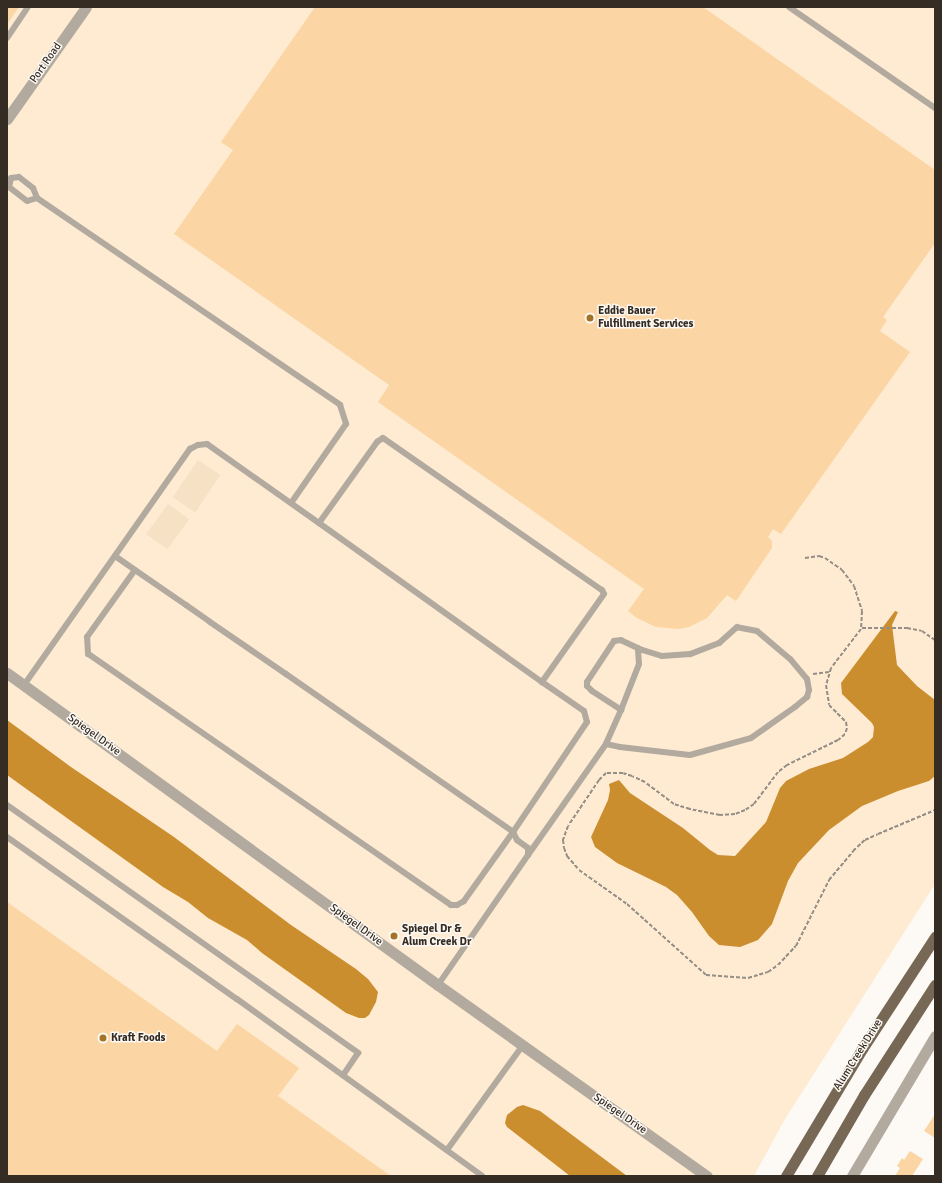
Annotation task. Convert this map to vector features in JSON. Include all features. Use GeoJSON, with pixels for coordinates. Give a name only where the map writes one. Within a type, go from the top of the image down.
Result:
{"type":"FeatureCollection","features":[{"type":"Feature","properties":{"kind":"main road","name":"Alum Creek Drive"},"geometry":{"type":"LineString","coordinates":[[786,1176],[822,1112],[873,1030],[935,937]]}},
{"type":"Feature","properties":{"kind":"main road"},"geometry":{"type":"LineString","coordinates":[[817,1176],[864,1095],[935,985]]}},
{"type":"Feature","properties":{"kind":"street","name":"Port Road"},"geometry":{"type":"LineString","coordinates":[[7,119],[86,7]]}},
{"type":"Feature","properties":{"kind":"street","name":"Spiegel Drive"},"geometry":{"type":"LineString","coordinates":[[7,673],[438,985],[707,1176]]}},
{"type":"Feature","properties":{"kind":"street"},"geometry":{"type":"LineString","coordinates":[[852,1176],[935,1036]]}},
{"type":"Feature","properties":{"kind":"lane"},"geometry":{"type":"LineString","coordinates":[[7,38],[28,7]]}},
{"type":"Feature","properties":{"kind":"lane"},"geometry":{"type":"LineString","coordinates":[[789,7],[935,108]]}},
{"type":"Feature","properties":{"kind":"lane"},"geometry":{"type":"LineString","coordinates":[[37,198],[27,201],[9,187],[9,176],[19,177],[33,188],[37,198],[340,405],[346,424],[291,503]]}},
{"type":"Feature","properties":{"kind":"lane"},"geometry":{"type":"LineString","coordinates":[[319,523],[377,442],[383,438],[602,590],[604,594],[542,682]]}},
{"type":"Feature","properties":{"kind":"lane"},"geometry":{"type":"LineString","coordinates":[[24,685],[190,449],[198,445],[207,444],[584,711],[587,722],[513,832],[464,901],[457,905],[451,905],[88,654],[87,637],[135,570]]}},
{"type":"Feature","properties":{"kind":"lane"},"geometry":{"type":"LineString","coordinates":[[115,556],[513,832],[517,840],[528,848],[528,855]]}},
{"type":"Feature","properties":{"kind":"lane"},"geometry":{"type":"LineString","coordinates":[[606,744],[690,755],[751,738],[795,707],[807,697],[809,690],[806,678],[790,659],[757,631],[737,627],[719,643],[690,654],[662,656],[638,648],[622,640],[614,641],[587,682],[592,691],[621,710]]}},
{"type":"Feature","properties":{"kind":"lane"},"geometry":{"type":"LineString","coordinates":[[438,985],[606,744],[639,664],[638,648]]}},
{"type":"Feature","properties":{"kind":"lane"},"geometry":{"type":"LineString","coordinates":[[7,806],[358,1053],[342,1075]]}},
{"type":"Feature","properties":{"kind":"lane"},"geometry":{"type":"LineString","coordinates":[[7,837],[482,1176]]}},
{"type":"Feature","properties":{"kind":"lane"},"geometry":{"type":"LineString","coordinates":[[447,1150],[523,1045]]}},
{"type":"Feature","properties":{"kind":"path"},"geometry":{"type":"LineString","coordinates":[[862,628],[902,628],[922,631],[935,640]]}},
{"type":"Feature","properties":{"kind":"path"},"geometry":{"type":"LineString","coordinates":[[806,678],[815,674],[829,672]]}},
{"type":"Feature","properties":{"kind":"path"},"geometry":{"type":"LineString","coordinates":[[623,773],[606,773],[599,780],[568,826],[563,840],[567,856],[579,870],[627,904],[706,975],[748,978],[768,972],[778,965],[796,946],[829,880],[853,850],[865,840],[935,810]]}},
{"type":"Feature","properties":{"kind":"shaded area"},"geometry":{"type":"Polygon","coordinates":[[[7,7],[935,7],[935,884],[785,1119],[754,1176],[7,1176],[7,673],[704,1173],[257,847],[7,671],[7,7]]]}},
{"type":"Feature","properties":{"kind":"shaded area"},"geometry":{"type":"Polygon","coordinates":[[[198,460],[220,475],[195,512],[173,497],[198,460]]]}},
{"type":"Feature","properties":{"kind":"shaded area"},"geometry":{"type":"Polygon","coordinates":[[[168,504],[189,519],[167,549],[146,534],[168,504]]]}},
{"type":"Feature","properties":{"kind":"shaded area"},"geometry":{"type":"Polygon","coordinates":[[[895,611],[898,612],[892,625],[897,665],[917,686],[935,700],[935,776],[929,781],[898,791],[862,806],[829,830],[798,863],[788,881],[772,924],[758,940],[740,947],[719,945],[709,936],[692,912],[677,895],[666,887],[617,863],[595,847],[591,837],[608,800],[610,790],[609,784],[619,780],[630,793],[683,828],[710,850],[718,855],[735,856],[766,822],[780,788],[786,781],[809,769],[843,758],[868,742],[873,737],[874,727],[872,723],[842,694],[841,683],[895,611]]]}},
{"type":"Feature","properties":{"kind":"shaded area"},"geometry":{"type":"Polygon","coordinates":[[[7,720],[71,767],[174,837],[291,925],[356,969],[368,979],[378,992],[376,1002],[369,1015],[365,1018],[359,1018],[346,1013],[262,953],[247,940],[208,918],[188,902],[163,887],[7,775],[7,720]]]}},
{"type":"Feature","properties":{"kind":"shaded area"},"geometry":{"type":"Polygon","coordinates":[[[523,1105],[540,1111],[627,1176],[570,1176],[507,1127],[505,1123],[507,1115],[517,1107],[523,1105]]]}},
{"type":"Feature","properties":{"kind":"building"},"geometry":{"type":"Polygon","coordinates":[[[7,7],[19,7],[7,24],[7,7]]]}},
{"type":"Feature","properties":{"kind":"building","name":"Eddie Bauer Fulfillment Services"},"geometry":{"type":"Polygon","coordinates":[[[315,7],[703,7],[935,170],[935,243],[883,317],[887,320],[880,331],[910,352],[781,534],[773,529],[768,537],[772,541],[772,548],[736,601],[727,595],[707,618],[689,627],[678,629],[656,627],[637,618],[628,611],[644,589],[378,402],[389,385],[174,234],[233,150],[221,142],[315,7]]]}},
{"type":"Feature","properties":{"kind":"building","name":"Kraft Foods"},"geometry":{"type":"Polygon","coordinates":[[[7,902],[217,1051],[237,1024],[299,1068],[278,1096],[391,1176],[7,1176],[7,902]]]}},
{"type":"Feature","properties":{"kind":"building"},"geometry":{"type":"Polygon","coordinates":[[[935,1114],[935,1138],[924,1131],[935,1114]]]}},
{"type":"Feature","properties":{"kind":"building"},"geometry":{"type":"Polygon","coordinates":[[[910,1151],[923,1159],[912,1176],[895,1176],[900,1168],[897,1166],[902,1158],[904,1160],[910,1151]]]}},
{"type":"Feature","properties":{"kind":"place","name":"Eddie Bauer Fulfillment Services"},"geometry":{"type":"Point","coordinates":[590,318]}},
{"type":"Feature","properties":{"kind":"place","name":"Spiegel Dr & Alum Creek Dr"},"geometry":{"type":"Point","coordinates":[394,936]}},
{"type":"Feature","properties":{"kind":"place","name":"Kraft Foods"},"geometry":{"type":"Point","coordinates":[103,1038]}}]}
